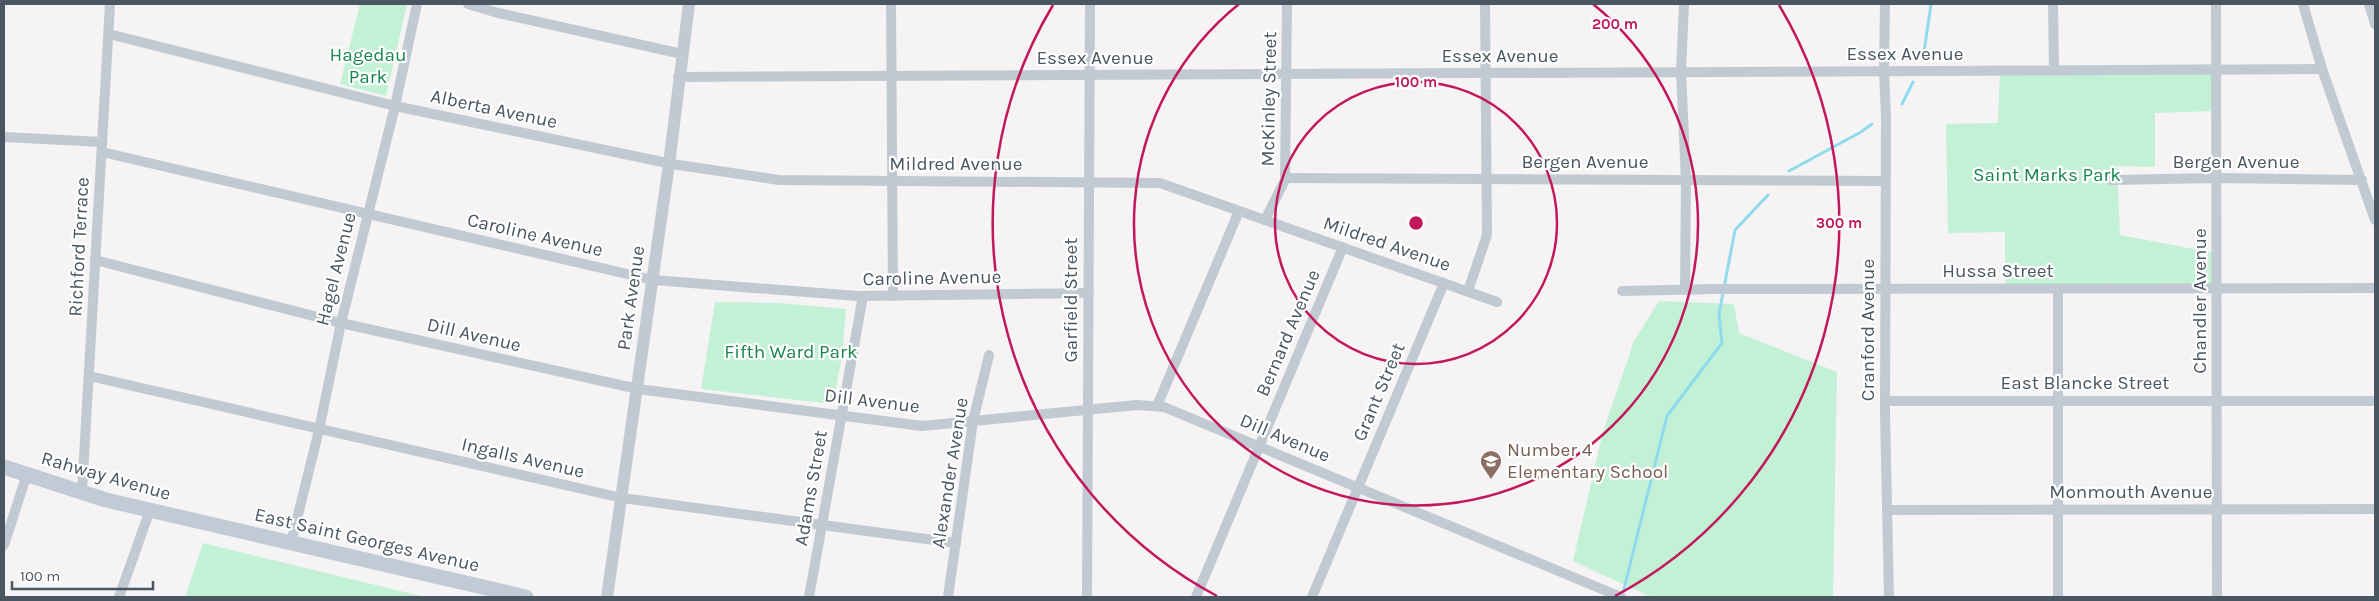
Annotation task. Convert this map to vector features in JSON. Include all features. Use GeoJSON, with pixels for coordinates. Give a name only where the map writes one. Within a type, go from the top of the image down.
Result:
{"type":"FeatureCollection","features":[{"type":"Feature","properties":{"kind":"main road","name":"Rahway Avenue"},"geometry":{"type":"LineString","coordinates":[[4,467],[82,492],[199,522]]}},
{"type":"Feature","properties":{"kind":"main road","name":"East Saint Georges Avenue"},"geometry":{"type":"LineString","coordinates":[[199,522],[526,597]]}},
{"type":"Feature","properties":{"kind":"street","name":"Richford Terrace"},"geometry":{"type":"LineString","coordinates":[[82,492],[110,4]]}},
{"type":"Feature","properties":{"kind":"street","name":"Hagel Avenue"},"geometry":{"type":"LineString","coordinates":[[291,543],[319,430],[341,323],[395,106],[417,4]]}},
{"type":"Feature","properties":{"kind":"street"},"geometry":{"type":"LineString","coordinates":[[468,4],[498,13],[682,54]]}},
{"type":"Feature","properties":{"kind":"street","name":"Park Avenue"},"geometry":{"type":"LineString","coordinates":[[607,597],[638,389],[689,4]]}},
{"type":"Feature","properties":{"kind":"street"},"geometry":{"type":"LineString","coordinates":[[891,4],[893,296]]}},
{"type":"Feature","properties":{"kind":"street","name":"Garfield Street"},"geometry":{"type":"LineString","coordinates":[[1087,597],[1090,4]]}},
{"type":"Feature","properties":{"kind":"street","name":"McKinley Street"},"geometry":{"type":"LineString","coordinates":[[1265,220],[1285,178],[1288,74],[1287,4]]}},
{"type":"Feature","properties":{"kind":"street"},"geometry":{"type":"LineString","coordinates":[[1468,291],[1488,235],[1484,4]]}},
{"type":"Feature","properties":{"kind":"street"},"geometry":{"type":"LineString","coordinates":[[1684,4],[1681,72],[1686,180],[1685,290]]}},
{"type":"Feature","properties":{"kind":"street","name":"Cranford Avenue"},"geometry":{"type":"LineString","coordinates":[[1886,4],[1884,71],[1886,182],[1885,401],[1889,597]]}},
{"type":"Feature","properties":{"kind":"street"},"geometry":{"type":"LineString","coordinates":[[2053,4],[2054,70]]}},
{"type":"Feature","properties":{"kind":"street","name":"Chandler Avenue"},"geometry":{"type":"LineString","coordinates":[[2216,4],[2217,597]]}},
{"type":"Feature","properties":{"kind":"street"},"geometry":{"type":"LineString","coordinates":[[2303,4],[2322,69],[2375,220]]}},
{"type":"Feature","properties":{"kind":"street"},"geometry":{"type":"LineString","coordinates":[[2369,4],[2375,24]]}},
{"type":"Feature","properties":{"kind":"street","name":"Alberta Avenue"},"geometry":{"type":"LineString","coordinates":[[109,34],[395,106],[669,164]]}},
{"type":"Feature","properties":{"kind":"street","name":"Essex Avenue"},"geometry":{"type":"LineString","coordinates":[[678,77],[2322,69]]}},
{"type":"Feature","properties":{"kind":"street","name":"Caroline Avenue"},"geometry":{"type":"LineString","coordinates":[[4,137],[102,147],[368,214],[653,280],[862,296],[1089,293]]}},
{"type":"Feature","properties":{"kind":"street","name":"Mildred Avenue"},"geometry":{"type":"LineString","coordinates":[[669,164],[779,180],[1160,183],[1497,302]]}},
{"type":"Feature","properties":{"kind":"street","name":"Bergen Avenue"},"geometry":{"type":"LineString","coordinates":[[1285,178],[1886,182]]}},
{"type":"Feature","properties":{"kind":"street","name":"Bergen Avenue"},"geometry":{"type":"LineString","coordinates":[[2111,180],[2217,178],[2362,180]]}},
{"type":"Feature","properties":{"kind":"street"},"geometry":{"type":"LineString","coordinates":[[1157,406],[1239,211]]}},
{"type":"Feature","properties":{"kind":"street","name":"Bernard Avenue"},"geometry":{"type":"LineString","coordinates":[[1196,597],[1343,247]]}},
{"type":"Feature","properties":{"kind":"street","name":"Dill Avenue"},"geometry":{"type":"LineString","coordinates":[[96,260],[341,323],[638,389],[922,426],[1137,405],[1164,407],[1621,597]]}},
{"type":"Feature","properties":{"kind":"street","name":"Grant Street"},"geometry":{"type":"LineString","coordinates":[[1312,597],[1444,283]]}},
{"type":"Feature","properties":{"kind":"street"},"geometry":{"type":"LineString","coordinates":[[2058,288],[2058,597]]}},
{"type":"Feature","properties":{"kind":"street","name":"Hussa Street"},"geometry":{"type":"LineString","coordinates":[[1622,291],[1713,289],[2375,288]]}},
{"type":"Feature","properties":{"kind":"street","name":"Adams Street"},"geometry":{"type":"LineString","coordinates":[[809,597],[862,296]]}},
{"type":"Feature","properties":{"kind":"street","name":"Alexander Avenue"},"geometry":{"type":"LineString","coordinates":[[948,597],[974,421],[989,355]]}},
{"type":"Feature","properties":{"kind":"street","name":"Ingalls Avenue"},"geometry":{"type":"LineString","coordinates":[[89,376],[622,498],[956,544]]}},
{"type":"Feature","properties":{"kind":"street","name":"East Blancke Street"},"geometry":{"type":"LineString","coordinates":[[1885,401],[2375,401]]}},
{"type":"Feature","properties":{"kind":"street"},"geometry":{"type":"LineString","coordinates":[[4,545],[26,474]]}},
{"type":"Feature","properties":{"kind":"street","name":"Monmouth Avenue"},"geometry":{"type":"LineString","coordinates":[[1887,510],[2375,509]]}},
{"type":"Feature","properties":{"kind":"street"},"geometry":{"type":"LineString","coordinates":[[120,597],[150,510]]}},
{"type":"Feature","properties":{"kind":"green space","name":"Hagedau Park"},"geometry":{"type":"Polygon","coordinates":[[[360,4],[407,4],[386,96],[340,84],[360,4]]]}},
{"type":"Feature","properties":{"kind":"green space","name":"Saint Marks Park"},"geometry":{"type":"Polygon","coordinates":[[[2217,64],[2216,111],[2155,113],[2155,167],[2117,166],[2120,235],[2215,253],[2215,288],[2005,288],[2005,232],[1948,233],[1946,124],[1998,123],[2000,67],[2217,64]]]}},
{"type":"Feature","properties":{"kind":"green space"},"geometry":{"type":"Polygon","coordinates":[[[1659,301],[1734,304],[1739,333],[1837,372],[1833,597],[1651,597],[1573,561],[1603,432],[1634,341],[1659,301]]]}},
{"type":"Feature","properties":{"kind":"green space","name":"Fifth Ward Park"},"geometry":{"type":"Polygon","coordinates":[[[715,302],[780,303],[846,309],[842,356],[833,404],[701,389],[715,302]]]}},
{"type":"Feature","properties":{"kind":"green space"},"geometry":{"type":"Polygon","coordinates":[[[203,543],[425,597],[185,597],[203,543]]]}},
{"type":"Feature","properties":{"kind":"waterway"},"geometry":{"type":"LineString","coordinates":[[1923,59],[1931,4]]}},
{"type":"Feature","properties":{"kind":"waterway"},"geometry":{"type":"LineString","coordinates":[[1902,104],[1913,82]]}},
{"type":"Feature","properties":{"kind":"waterway"},"geometry":{"type":"LineString","coordinates":[[1789,171],[1861,132],[1872,124]]}},
{"type":"Feature","properties":{"kind":"waterway"},"geometry":{"type":"LineString","coordinates":[[1623,593],[1667,416],[1722,343],[1719,314],[1735,230],[1768,195]]}},
{"type":"Feature","properties":{"kind":"place","name":"Number 4 Elementary School"},"geometry":{"type":"Point","coordinates":[1491,480]}}]}
